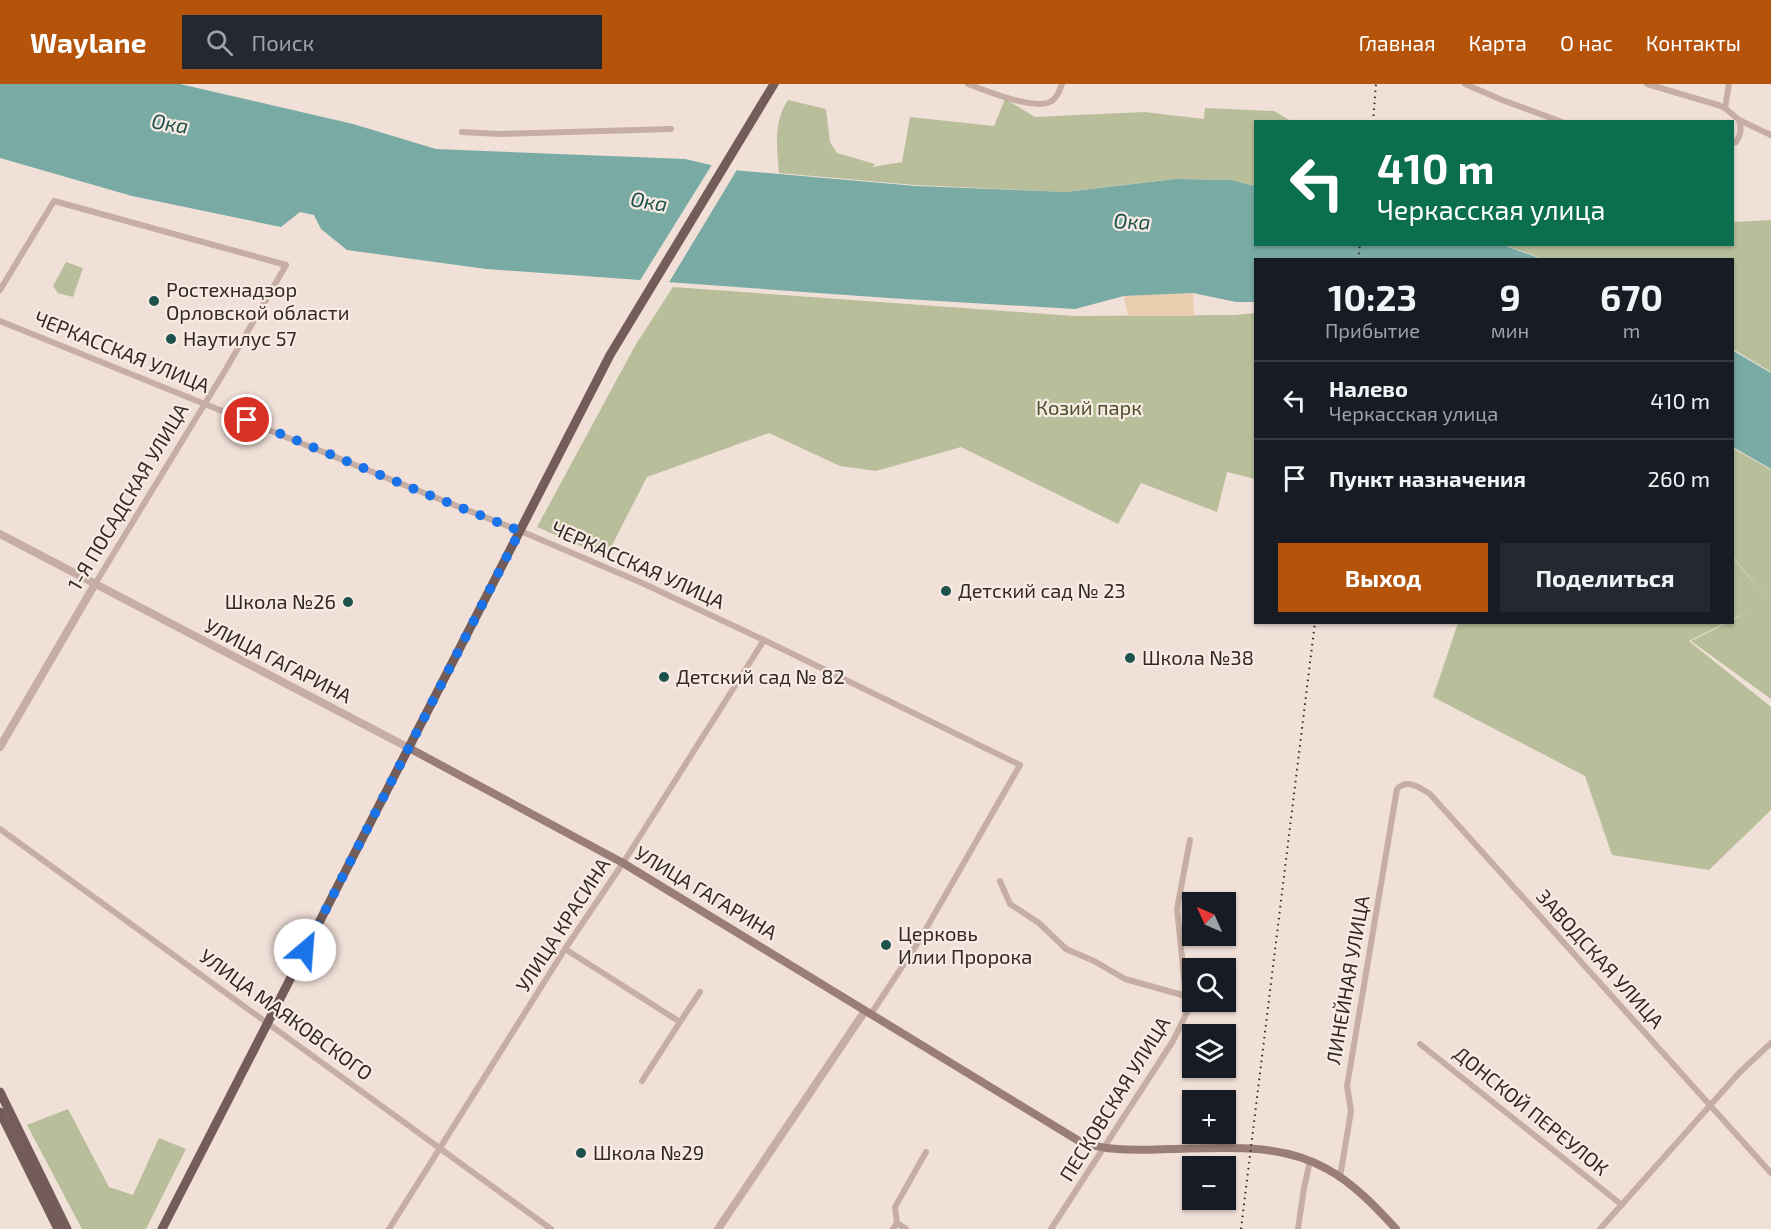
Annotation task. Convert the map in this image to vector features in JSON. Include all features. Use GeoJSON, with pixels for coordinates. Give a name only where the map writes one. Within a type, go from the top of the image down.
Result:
{"type":"FeatureCollection","features":[{"type":"Feature","properties":{"kind":"main road"},"geometry":{"type":"LineString","coordinates":[[162,1229],[610,355],[774,84]]}},
{"type":"Feature","properties":{"kind":"main road","name":"УЛИЦА ГАГАРИНА"},"geometry":{"type":"LineString","coordinates":[[409,748],[623,863],[1079,1141],[1104,1149],[1217,1147],[1259,1149],[1292,1154],[1340,1177],[1396,1229]]}},
{"type":"Feature","properties":{"kind":"main road"},"geometry":{"type":"LineString","coordinates":[[0,1092],[67,1229]]}},
{"type":"Feature","properties":{"kind":"main road"},"geometry":{"type":"LineString","coordinates":[[0,1112],[58,1229]]}},
{"type":"Feature","properties":{"kind":"street"},"geometry":{"type":"LineString","coordinates":[[968,84],[1024,102],[1046,104],[1053,101],[1062,84]]}},
{"type":"Feature","properties":{"kind":"street"},"geometry":{"type":"LineString","coordinates":[[1465,84],[1557,120]]}},
{"type":"Feature","properties":{"kind":"street"},"geometry":{"type":"LineString","coordinates":[[1647,84],[1725,108],[1739,120],[1771,135]]}},
{"type":"Feature","properties":{"kind":"street"},"geometry":{"type":"LineString","coordinates":[[1725,108],[1729,84]]}},
{"type":"Feature","properties":{"kind":"street"},"geometry":{"type":"LineString","coordinates":[[1734,142],[1742,129],[1739,120]]}},
{"type":"Feature","properties":{"kind":"street"},"geometry":{"type":"LineString","coordinates":[[462,132],[499,134],[671,129]]}},
{"type":"Feature","properties":{"kind":"street","name":"1-Я ПОСАДСКАЯ УЛИЦА"},"geometry":{"type":"LineString","coordinates":[[0,290],[54,201],[286,265],[0,747]]}},
{"type":"Feature","properties":{"kind":"street","name":"ЧЕРКАССКАЯ УЛИЦА"},"geometry":{"type":"LineString","coordinates":[[0,321],[520,531],[642,583],[765,640],[1020,765],[919,941],[868,1012]]}},
{"type":"Feature","properties":{"kind":"street","name":"УЛИЦА ГАГАРИНА"},"geometry":{"type":"LineString","coordinates":[[0,534],[409,748]]}},
{"type":"Feature","properties":{"kind":"street","name":"УЛИЦА КРАСИНА"},"geometry":{"type":"LineString","coordinates":[[389,1229],[565,949],[623,863],[765,640]]}},
{"type":"Feature","properties":{"kind":"street","name":"ЗАВОДСКАЯ УЛИЦА"},"geometry":{"type":"LineString","coordinates":[[1397,789],[1401,784],[1407,783],[1431,794],[1771,1173]]}},
{"type":"Feature","properties":{"kind":"street","name":"ЛИНЕЙНАЯ УЛИЦА"},"geometry":{"type":"LineString","coordinates":[[1340,1177],[1351,1111],[1347,1086],[1397,789]]}},
{"type":"Feature","properties":{"kind":"street","name":"УЛИЦА МАЯКОВСКОГО"},"geometry":{"type":"LineString","coordinates":[[0,829],[551,1229]]}},
{"type":"Feature","properties":{"kind":"street","name":"ПЕСКОВСКАЯ УЛИЦА"},"geometry":{"type":"LineString","coordinates":[[1182,958],[1177,909],[1190,840]]}},
{"type":"Feature","properties":{"kind":"street"},"geometry":{"type":"LineString","coordinates":[[1000,881],[1010,904],[1039,923],[1066,949],[1094,961],[1125,979],[1182,995]]}},
{"type":"Feature","properties":{"kind":"street"},"geometry":{"type":"LineString","coordinates":[[565,949],[681,1022]]}},
{"type":"Feature","properties":{"kind":"street"},"geometry":{"type":"LineString","coordinates":[[642,1081],[700,992]]}},
{"type":"Feature","properties":{"kind":"street"},"geometry":{"type":"LineString","coordinates":[[718,1229],[868,1012]]}},
{"type":"Feature","properties":{"kind":"street","name":"ПЕСКОВСКАЯ УЛИЦА"},"geometry":{"type":"LineString","coordinates":[[1051,1229],[1104,1149],[1184,1022],[1188,1012]]}},
{"type":"Feature","properties":{"kind":"street"},"geometry":{"type":"LineString","coordinates":[[1600,1229],[1739,1073],[1771,1043]]}},
{"type":"Feature","properties":{"kind":"street","name":"ДОНСКОЙ ПЕРЕУЛОК"},"geometry":{"type":"LineString","coordinates":[[1420,1044],[1622,1205]]}},
{"type":"Feature","properties":{"kind":"street"},"geometry":{"type":"LineString","coordinates":[[906,1229],[895,1226],[895,1207],[926,1152]]}},
{"type":"Feature","properties":{"kind":"street"},"geometry":{"type":"LineString","coordinates":[[1298,1229],[1310,1161]]}},
{"type":"Feature","properties":{"kind":"green space"},"geometry":{"type":"Polygon","coordinates":[[[1005,99],[1035,117],[1144,112],[1204,119],[1205,108],[1274,111],[1289,120],[1254,120],[1254,186],[1231,180],[1174,179],[1065,192],[915,185],[779,173],[778,126],[788,100],[826,109],[830,142],[837,153],[875,164],[872,167],[902,162],[910,117],[994,126],[1005,99]]]}},
{"type":"Feature","properties":{"kind":"green space"},"geometry":{"type":"Polygon","coordinates":[[[1771,220],[1771,372],[1734,350],[1734,258],[1541,258],[1508,246],[1734,246],[1734,222],[1771,220]]]}},
{"type":"Feature","properties":{"kind":"green space"},"geometry":{"type":"Polygon","coordinates":[[[66,262],[83,268],[73,297],[58,293],[53,286],[66,262]]]}},
{"type":"Feature","properties":{"kind":"green space","name":"Козий парк"},"geometry":{"type":"Polygon","coordinates":[[[673,287],[1074,316],[1254,313],[1254,479],[1227,472],[1217,512],[1141,483],[1118,524],[961,447],[876,471],[840,466],[769,433],[647,477],[606,557],[537,527],[636,344],[673,287]]]}},
{"type":"Feature","properties":{"kind":"green space"},"geometry":{"type":"Polygon","coordinates":[[[1734,449],[1771,470],[1771,699],[1691,641],[1725,624],[1734,624],[1734,619],[1747,612],[1734,618],[1734,559],[1769,601],[1734,558],[1734,449]]]}},
{"type":"Feature","properties":{"kind":"green space"},"geometry":{"type":"Polygon","coordinates":[[[1458,624],[1723,624],[1689,641],[1771,707],[1771,810],[1709,870],[1612,855],[1585,776],[1433,697],[1458,624]]]}},
{"type":"Feature","properties":{"kind":"green space"},"geometry":{"type":"Polygon","coordinates":[[[68,1109],[109,1187],[133,1195],[159,1138],[186,1149],[146,1229],[82,1229],[27,1125],[68,1109]]]}},
{"type":"Feature","properties":{"kind":"sand"},"geometry":{"type":"Polygon","coordinates":[[[1193,293],[1194,316],[1128,316],[1124,296],[1193,293]]]}},
{"type":"Feature","properties":{"kind":"water","name":"Ока"},"geometry":{"type":"Polygon","coordinates":[[[0,84],[180,84],[353,124],[436,149],[685,159],[732,170],[916,186],[1066,192],[1175,179],[1231,180],[1254,186],[1254,246],[1506,246],[1539,258],[1254,258],[1254,302],[1236,302],[1193,293],[1124,296],[1075,309],[888,298],[486,269],[347,250],[321,229],[314,215],[300,212],[281,227],[132,196],[0,158],[0,84]]]}},
{"type":"Feature","properties":{"kind":"water"},"geometry":{"type":"Polygon","coordinates":[[[1734,351],[1771,373],[1771,469],[1734,448],[1734,351]]]}},
{"type":"Feature","properties":{"kind":"pier"},"geometry":{"type":"Polygon","coordinates":[[[713,163],[738,168],[668,284],[639,282],[713,163]]]}},
{"type":"Feature","properties":{"kind":"railway"},"geometry":{"type":"LineString","coordinates":[[1373,120],[1376,84]]}},
{"type":"Feature","properties":{"kind":"railway"},"geometry":{"type":"LineString","coordinates":[[1358,258],[1360,246]]}},
{"type":"Feature","properties":{"kind":"railway"},"geometry":{"type":"LineString","coordinates":[[1241,1229],[1315,624]]}},
{"type":"Feature","properties":{"kind":"place","name":"Ростехнадзор Орловской области"},"geometry":{"type":"Point","coordinates":[154,301]}},
{"type":"Feature","properties":{"kind":"place","name":"Наутилус 57"},"geometry":{"type":"Point","coordinates":[171,339]}},
{"type":"Feature","properties":{"kind":"place","name":"Детский сад № 23"},"geometry":{"type":"Point","coordinates":[946,591]}},
{"type":"Feature","properties":{"kind":"place","name":"Школа №26"},"geometry":{"type":"Point","coordinates":[348,602]}},
{"type":"Feature","properties":{"kind":"place","name":"Школа №38"},"geometry":{"type":"Point","coordinates":[1130,658]}},
{"type":"Feature","properties":{"kind":"place","name":"Детский сад № 82"},"geometry":{"type":"Point","coordinates":[664,677]}},
{"type":"Feature","properties":{"kind":"place","name":"Церковь Илии Пророка"},"geometry":{"type":"Point","coordinates":[886,945]}},
{"type":"Feature","properties":{"kind":"place","name":"Школа №29"},"geometry":{"type":"Point","coordinates":[581,1153]}},
{"type":"Feature","properties":{"kind":"route"},"geometry":{"type":"LineString","coordinates":[[247,420],[520,531],[305,950]]}}]}
